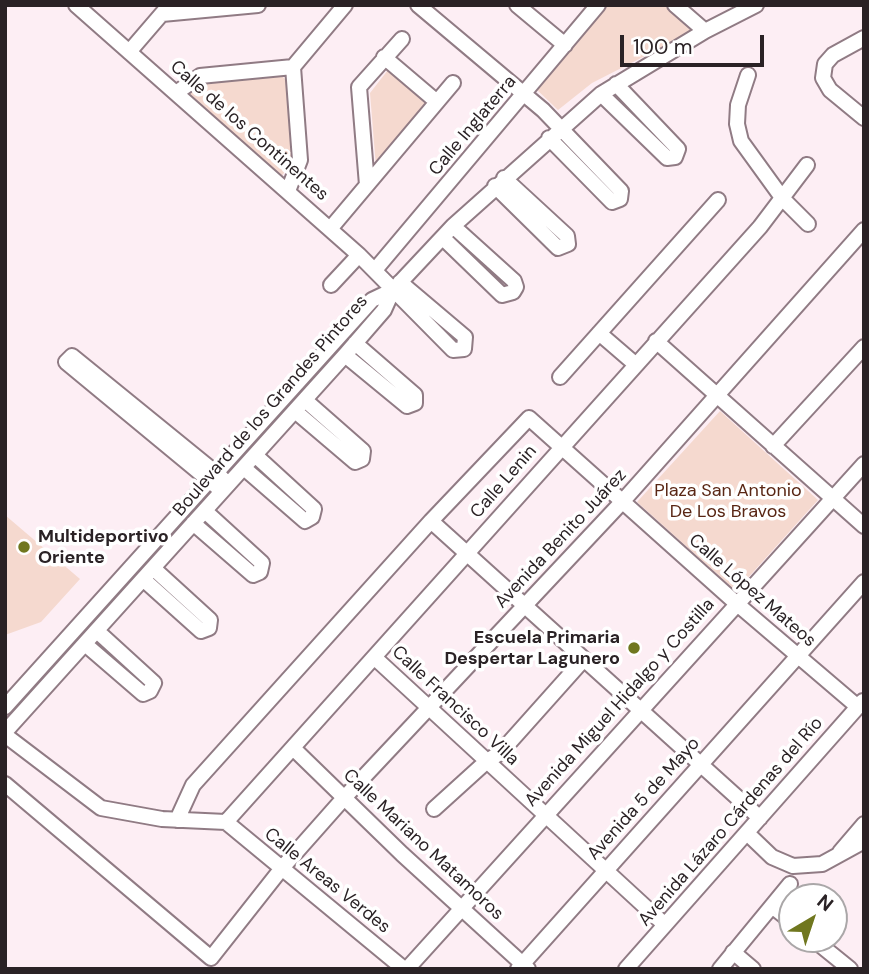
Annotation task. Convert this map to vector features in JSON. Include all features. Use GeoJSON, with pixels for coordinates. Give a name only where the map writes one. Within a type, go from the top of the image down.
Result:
{"type":"FeatureCollection","features":[{"type":"Feature","properties":{"kind":"street"},"geometry":{"type":"LineString","coordinates":[[129,52],[166,10],[258,5]]}},
{"type":"Feature","properties":{"kind":"street"},"geometry":{"type":"LineString","coordinates":[[176,93],[200,76],[293,66],[345,5]]}},
{"type":"Feature","properties":{"kind":"street"},"geometry":{"type":"LineString","coordinates":[[418,5],[525,93],[555,133],[612,202],[620,199],[621,191],[555,133]]}},
{"type":"Feature","properties":{"kind":"street"},"geometry":{"type":"LineString","coordinates":[[517,5],[565,45]]}},
{"type":"Feature","properties":{"kind":"street","name":"Calle Inglaterra"},"geometry":{"type":"LineString","coordinates":[[376,270],[598,5]]}},
{"type":"Feature","properties":{"kind":"street"},"geometry":{"type":"LineString","coordinates":[[675,5],[705,31]]}},
{"type":"Feature","properties":{"kind":"street","name":"Boulevard de los Grandes Pintores"},"geometry":{"type":"LineString","coordinates":[[5,734],[226,488],[247,471],[295,411],[384,310],[397,286],[453,226],[601,94],[705,31],[756,5]]}},
{"type":"Feature","properties":{"kind":"street","name":"Calle de los Continentes"},"geometry":{"type":"LineString","coordinates":[[82,7],[129,52],[397,286]]}},
{"type":"Feature","properties":{"kind":"street"},"geometry":{"type":"LineString","coordinates":[[864,38],[832,55],[825,64],[823,78],[830,90],[864,118]]}},
{"type":"Feature","properties":{"kind":"street"},"geometry":{"type":"LineString","coordinates":[[367,186],[358,93],[362,81],[401,39]]}},
{"type":"Feature","properties":{"kind":"street"},"geometry":{"type":"LineString","coordinates":[[384,57],[437,102]]}},
{"type":"Feature","properties":{"kind":"street"},"geometry":{"type":"LineString","coordinates":[[288,191],[300,160],[293,66]]}},
{"type":"Feature","properties":{"kind":"street"},"geometry":{"type":"LineString","coordinates":[[748,75],[738,105],[737,124],[741,141],[783,199],[808,225]]}},
{"type":"Feature","properties":{"kind":"street"},"geometry":{"type":"LineString","coordinates":[[330,229],[453,83]]}},
{"type":"Feature","properties":{"kind":"street"},"geometry":{"type":"LineString","coordinates":[[601,94],[667,158],[675,157],[678,149],[616,84]]}},
{"type":"Feature","properties":{"kind":"street","name":"Calle Lenin"},"geometry":{"type":"LineString","coordinates":[[226,822],[783,199],[807,165]]}},
{"type":"Feature","properties":{"kind":"street"},"geometry":{"type":"LineString","coordinates":[[500,182],[567,236],[568,244],[558,248],[500,182]]}},
{"type":"Feature","properties":{"kind":"street"},"geometry":{"type":"LineString","coordinates":[[560,377],[718,200]]}},
{"type":"Feature","properties":{"kind":"street"},"geometry":{"type":"LineString","coordinates":[[443,238],[502,295],[513,292],[516,287],[514,281],[453,226]]}},
{"type":"Feature","properties":{"kind":"street","name":"Avenida Benito Juárez"},"geometry":{"type":"LineString","coordinates":[[5,784],[211,958],[282,868],[344,798],[622,502],[864,230]]}},
{"type":"Feature","properties":{"kind":"street"},"geometry":{"type":"LineString","coordinates":[[331,285],[359,255]]}},
{"type":"Feature","properties":{"kind":"street"},"geometry":{"type":"LineString","coordinates":[[397,286],[465,337],[467,343],[464,349],[453,350],[397,286]]}},
{"type":"Feature","properties":{"kind":"street","name":"Boulevard de los Grandes Pintores"},"geometry":{"type":"LineString","coordinates":[[5,707],[372,300],[397,286]]}},
{"type":"Feature","properties":{"kind":"street"},"geometry":{"type":"LineString","coordinates":[[599,333],[635,364]]}},
{"type":"Feature","properties":{"kind":"street"},"geometry":{"type":"LineString","coordinates":[[656,341],[864,526]]}},
{"type":"Feature","properties":{"kind":"street"},"geometry":{"type":"LineString","coordinates":[[345,355],[407,406],[415,403],[415,395],[355,343]]}},
{"type":"Feature","properties":{"kind":"street"},"geometry":{"type":"LineString","coordinates":[[773,446],[864,347]]}},
{"type":"Feature","properties":{"kind":"street"},"geometry":{"type":"LineString","coordinates":[[213,477],[66,362],[72,356],[226,488]]}},
{"type":"Feature","properties":{"kind":"street"},"geometry":{"type":"LineString","coordinates":[[295,411],[355,462],[362,459],[363,451],[305,400]]}},
{"type":"Feature","properties":{"kind":"street","name":"Calle López Mateos"},"geometry":{"type":"LineString","coordinates":[[431,521],[529,418],[736,603],[797,655],[861,704]]}},
{"type":"Feature","properties":{"kind":"street"},"geometry":{"type":"LineString","coordinates":[[247,471],[305,521],[312,517],[314,509],[258,458]]}},
{"type":"Feature","properties":{"kind":"street","name":"Avenida Miguel Hidalgo y Costilla"},"geometry":{"type":"LineString","coordinates":[[405,969],[864,464]]}},
{"type":"Feature","properties":{"kind":"street"},"geometry":{"type":"LineString","coordinates":[[194,523],[253,575],[260,572],[262,563],[205,511]]}},
{"type":"Feature","properties":{"kind":"street"},"geometry":{"type":"LineString","coordinates":[[177,820],[193,785],[431,521],[760,818]]}},
{"type":"Feature","properties":{"kind":"street"},"geometry":{"type":"LineString","coordinates":[[143,579],[201,631],[209,628],[210,620],[153,568]]}},
{"type":"Feature","properties":{"kind":"street","name":"Avenida 5 de Mayo"},"geometry":{"type":"LineString","coordinates":[[523,967],[606,870],[864,582]]}},
{"type":"Feature","properties":{"kind":"street"},"geometry":{"type":"LineString","coordinates":[[85,644],[143,694],[150,691],[153,683],[97,631]]}},
{"type":"Feature","properties":{"kind":"street","name":"Calle Francisco Villa"},"geometry":{"type":"LineString","coordinates":[[374,657],[666,925]]}},
{"type":"Feature","properties":{"kind":"street"},"geometry":{"type":"LineString","coordinates":[[434,809],[487,761],[500,753],[584,660]]}},
{"type":"Feature","properties":{"kind":"street","name":"Avenida Lázaro Cárdenas del Río"},"geometry":{"type":"LineString","coordinates":[[626,969],[861,704]]}},
{"type":"Feature","properties":{"kind":"street"},"geometry":{"type":"LineString","coordinates":[[5,734],[101,808],[177,820],[226,822]]}},
{"type":"Feature","properties":{"kind":"street","name":"Calle Mariano Matamoros"},"geometry":{"type":"LineString","coordinates":[[293,748],[523,967]]}},
{"type":"Feature","properties":{"kind":"street","name":"Calle Areas Verdes"},"geometry":{"type":"LineString","coordinates":[[226,822],[405,969]]}},
{"type":"Feature","properties":{"kind":"street"},"geometry":{"type":"LineString","coordinates":[[833,859],[864,824]]}},
{"type":"Feature","properties":{"kind":"street"},"geometry":{"type":"LineString","coordinates":[[747,833],[772,857],[793,866],[809,867],[833,859],[864,841]]}},
{"type":"Feature","properties":{"kind":"street"},"geometry":{"type":"LineString","coordinates":[[720,969],[778,899]]}},
{"type":"Feature","properties":{"kind":"street"},"geometry":{"type":"LineString","coordinates":[[772,906],[778,911]]}},
{"type":"Feature","properties":{"kind":"street"},"geometry":{"type":"LineString","coordinates":[[733,952],[753,969]]}},
{"type":"Feature","properties":{"kind":"street"},"geometry":{"type":"LineString","coordinates":[[830,953],[850,969]]}},
{"type":"Feature","properties":{"kind":"green space"},"geometry":{"type":"Polygon","coordinates":[[[608,5],[664,5],[694,31],[592,83],[558,110],[536,89],[608,5]]]}},
{"type":"Feature","properties":{"kind":"green space"},"geometry":{"type":"Polygon","coordinates":[[[388,70],[427,105],[376,167],[370,93],[388,70]]]}},
{"type":"Feature","properties":{"kind":"green space"},"geometry":{"type":"Polygon","coordinates":[[[281,75],[290,84],[291,163],[281,177],[189,93],[198,84],[281,75]]]}},
{"type":"Feature","properties":{"kind":"green space","name":"Plaza San Antonio De Los Bravos"},"geometry":{"type":"Polygon","coordinates":[[[720,411],[818,500],[736,591],[637,502],[720,411]]]}},
{"type":"Feature","properties":{"kind":"green space","name":"Multideportivo Oriente"},"geometry":{"type":"Polygon","coordinates":[[[5,515],[80,579],[41,622],[5,635],[5,515]]]}},
{"type":"Feature","properties":{"kind":"place","name":"Multideportivo Oriente"},"geometry":{"type":"Point","coordinates":[24,547]}},
{"type":"Feature","properties":{"kind":"place","name":"Escuela Primaria Despertar Lagunero"},"geometry":{"type":"Point","coordinates":[634,648]}}]}
